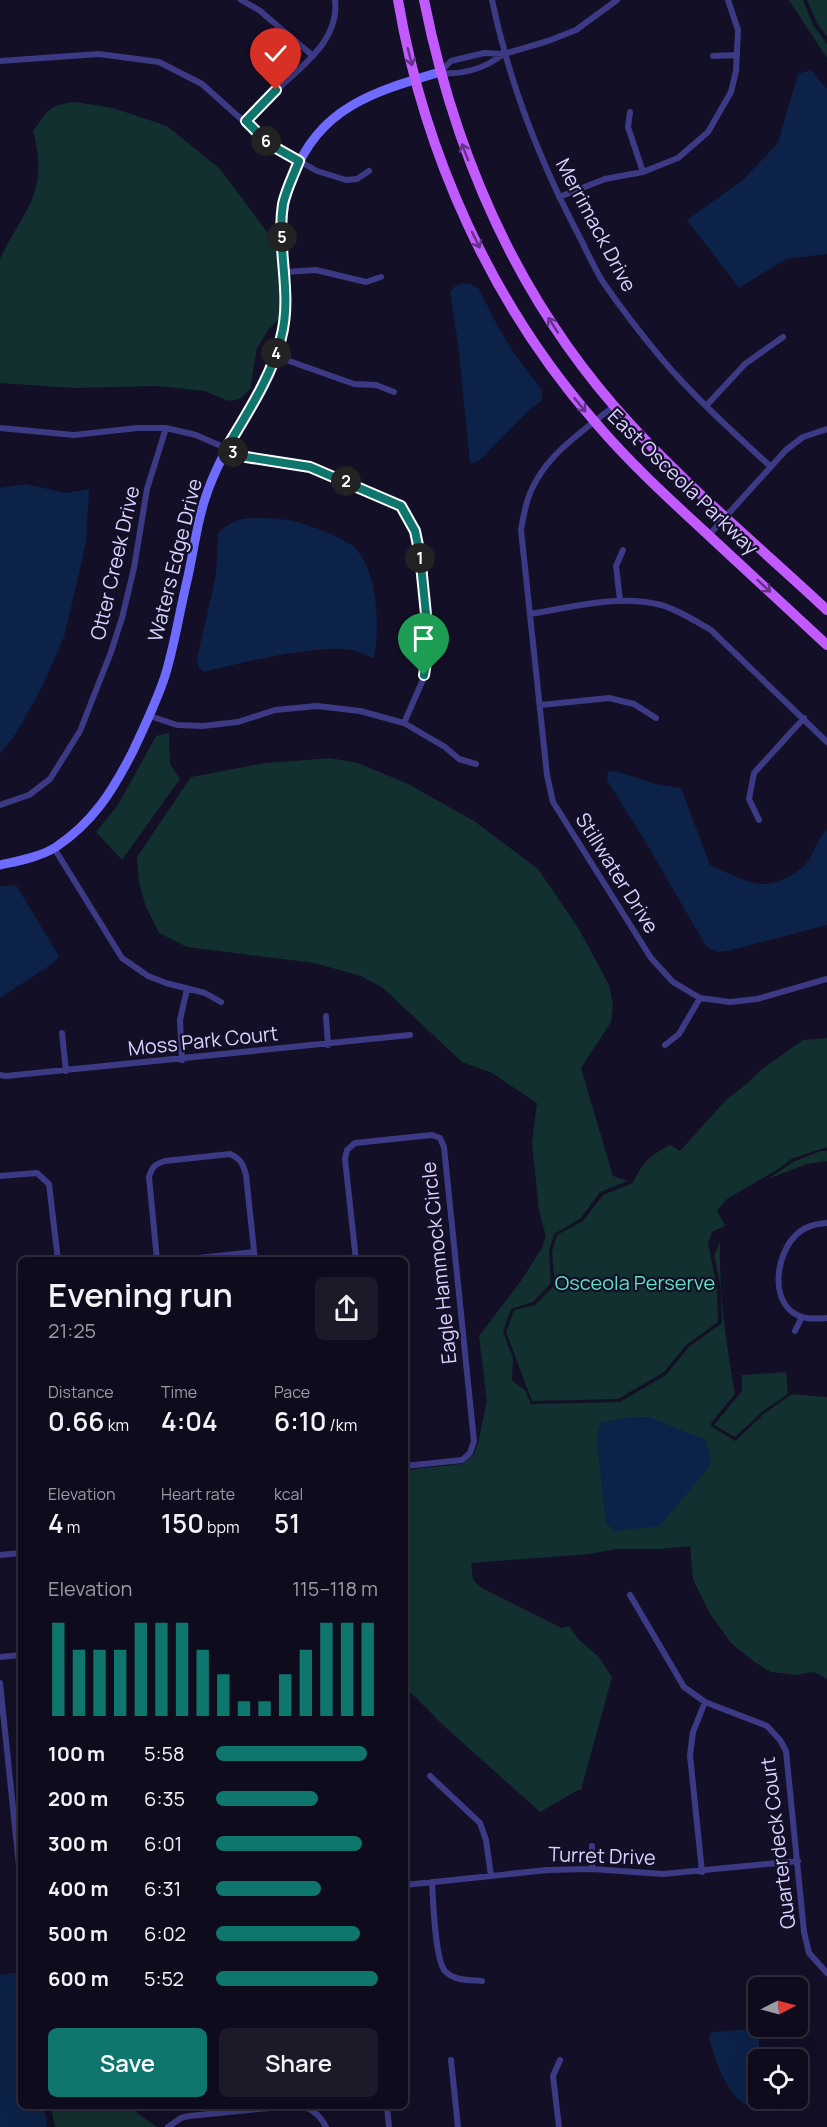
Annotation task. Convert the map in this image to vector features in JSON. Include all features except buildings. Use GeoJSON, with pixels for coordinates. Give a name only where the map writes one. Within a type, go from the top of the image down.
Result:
{"type":"FeatureCollection","features":[{"type":"Feature","properties":{"kind":"main road","name":"East Osceola Parkway"},"geometry":{"type":"LineString","coordinates":[[398,0],[416,79],[445,171],[475,240],[532,339],[594,422],[642,473],[827,645]]}},
{"type":"Feature","properties":{"kind":"main road","name":"East Osceola Parkway"},"geometry":{"type":"LineString","coordinates":[[424,0],[440,72],[460,139],[474,174],[512,256],[572,353],[614,406],[650,445],[827,610]]}},
{"type":"Feature","properties":{"kind":"street"},"geometry":{"type":"LineString","coordinates":[[241,0],[259,10],[313,56]]}},
{"type":"Feature","properties":{"kind":"street"},"geometry":{"type":"LineString","coordinates":[[246,121],[313,56],[328,36],[335,19],[335,0]]}},
{"type":"Feature","properties":{"kind":"street","name":"Merrimack Drive"},"geometry":{"type":"LineString","coordinates":[[492,0],[504,54],[527,126],[559,197],[602,280],[662,359],[706,406],[771,467]]}},
{"type":"Feature","properties":{"kind":"street"},"geometry":{"type":"LineString","coordinates":[[504,54],[576,30],[617,0]]}},
{"type":"Feature","properties":{"kind":"street"},"geometry":{"type":"LineString","coordinates":[[559,197],[606,179],[643,172],[678,158],[708,132],[731,92],[736,71],[738,30],[728,0]]}},
{"type":"Feature","properties":{"kind":"street","name":"Waters Edge Drive"},"geometry":{"type":"LineString","coordinates":[[0,865],[21,861],[54,848],[89,821],[114,788],[150,716],[165,675],[205,499],[226,449],[255,398],[282,337],[286,301],[282,241],[283,203],[299,161],[316,135],[344,109],[370,95],[440,72],[452,62],[484,53],[504,54]]}},
{"type":"Feature","properties":{"kind":"street"},"geometry":{"type":"LineString","coordinates":[[0,61],[99,54],[159,62],[202,84],[269,144],[299,161],[337,179],[357,179],[369,171]]}},
{"type":"Feature","properties":{"kind":"street","name":"Waters Edge Drive"},"geometry":{"type":"LineString","coordinates":[[440,72],[455,74],[491,64],[504,54]]}},
{"type":"Feature","properties":{"kind":"street"},"geometry":{"type":"LineString","coordinates":[[713,56],[737,55]]}},
{"type":"Feature","properties":{"kind":"street"},"geometry":{"type":"LineString","coordinates":[[630,112],[628,127],[643,172]]}},
{"type":"Feature","properties":{"kind":"street"},"geometry":{"type":"LineString","coordinates":[[285,272],[316,270],[366,282],[381,277]]}},
{"type":"Feature","properties":{"kind":"street"},"geometry":{"type":"LineString","coordinates":[[706,406],[745,364],[783,337]]}},
{"type":"Feature","properties":{"kind":"street"},"geometry":{"type":"LineString","coordinates":[[275,356],[354,384],[376,385],[394,392]]}},
{"type":"Feature","properties":{"kind":"street","name":"Stillwater Drive"},"geometry":{"type":"LineString","coordinates":[[614,406],[559,452],[547,465],[536,480],[526,505],[521,530],[547,775],[553,802],[651,958],[673,982],[700,998],[743,1001],[827,979]]}},
{"type":"Feature","properties":{"kind":"street"},"geometry":{"type":"LineString","coordinates":[[0,429],[74,435],[137,428],[166,428],[196,435],[246,457],[310,467],[401,506],[415,531],[429,644],[424,675],[404,723]]}},
{"type":"Feature","properties":{"kind":"street","name":"Otter Creek Drive"},"geometry":{"type":"LineString","coordinates":[[0,806],[29,795],[50,778],[80,731],[122,618],[134,568],[147,489],[166,428]]}},
{"type":"Feature","properties":{"kind":"street"},"geometry":{"type":"LineString","coordinates":[[709,535],[786,450],[804,437],[827,429]]}},
{"type":"Feature","properties":{"kind":"street"},"geometry":{"type":"LineString","coordinates":[[620,600],[616,566],[623,550]]}},
{"type":"Feature","properties":{"kind":"street"},"geometry":{"type":"LineString","coordinates":[[530,614],[620,600],[662,606],[689,617],[711,630],[827,742]]}},
{"type":"Feature","properties":{"kind":"street"},"geometry":{"type":"LineString","coordinates":[[541,705],[609,698],[634,704],[656,718]]}},
{"type":"Feature","properties":{"kind":"street"},"geometry":{"type":"LineString","coordinates":[[150,716],[177,725],[203,726],[238,722],[275,710],[317,706],[360,711],[404,723],[444,747],[459,759],[476,764]]}},
{"type":"Feature","properties":{"kind":"street"},"geometry":{"type":"LineString","coordinates":[[759,820],[749,799],[754,773],[804,718]]}},
{"type":"Feature","properties":{"kind":"street"},"geometry":{"type":"LineString","coordinates":[[54,848],[122,958],[148,976],[205,993],[221,1002]]}},
{"type":"Feature","properties":{"kind":"street"},"geometry":{"type":"LineString","coordinates":[[182,1060],[180,1020],[187,989]]}},
{"type":"Feature","properties":{"kind":"street"},"geometry":{"type":"LineString","coordinates":[[665,1045],[679,1034],[700,998]]}},
{"type":"Feature","properties":{"kind":"street"},"geometry":{"type":"LineString","coordinates":[[326,1016],[328,1045]]}},
{"type":"Feature","properties":{"kind":"street"},"geometry":{"type":"LineString","coordinates":[[63,1033],[66,1071]]}},
{"type":"Feature","properties":{"kind":"street","name":"Moss Park Court"},"geometry":{"type":"LineString","coordinates":[[0,1075],[182,1060],[410,1035]]}},
{"type":"Feature","properties":{"kind":"street","name":"Eagle Hammock Circle"},"geometry":{"type":"LineString","coordinates":[[356,1257],[345,1159],[347,1150],[355,1143],[432,1134],[440,1138],[444,1147],[474,1441],[470,1453],[462,1460],[408,1466]]}},
{"type":"Feature","properties":{"kind":"street"},"geometry":{"type":"LineString","coordinates":[[157,1257],[149,1177],[151,1169],[165,1161],[230,1154],[239,1158],[246,1176],[255,1257]]}},
{"type":"Feature","properties":{"kind":"street"},"geometry":{"type":"LineString","coordinates":[[0,1176],[37,1173],[49,1184],[58,1257]]}},
{"type":"Feature","properties":{"kind":"street"},"geometry":{"type":"LineString","coordinates":[[827,1223],[812,1225],[796,1235],[783,1256],[778,1276],[782,1300],[791,1311],[802,1317],[827,1318]]}},
{"type":"Feature","properties":{"kind":"street"},"geometry":{"type":"LineString","coordinates":[[205,1257],[254,1251]]}},
{"type":"Feature","properties":{"kind":"street"},"geometry":{"type":"LineString","coordinates":[[795,1331],[802,1317]]}},
{"type":"Feature","properties":{"kind":"street"},"geometry":{"type":"LineString","coordinates":[[0,1555],[18,1553]]}},
{"type":"Feature","properties":{"kind":"street","name":"Quarterdeck Court"},"geometry":{"type":"LineString","coordinates":[[630,1595],[684,1686],[705,1702],[767,1726],[780,1740],[786,1751],[804,1932],[809,1953],[827,1973]]}},
{"type":"Feature","properties":{"kind":"street"},"geometry":{"type":"LineString","coordinates":[[0,1657],[18,1655]]}},
{"type":"Feature","properties":{"kind":"street"},"geometry":{"type":"LineString","coordinates":[[0,1683],[18,1856]]}},
{"type":"Feature","properties":{"kind":"street"},"geometry":{"type":"LineString","coordinates":[[702,1872],[690,1755],[693,1732],[705,1702]]}},
{"type":"Feature","properties":{"kind":"street"},"geometry":{"type":"LineString","coordinates":[[430,1776],[480,1823],[486,1840],[491,1875]]}},
{"type":"Feature","properties":{"kind":"street"},"geometry":{"type":"LineString","coordinates":[[592,1846],[592,1869]]}},
{"type":"Feature","properties":{"kind":"street","name":"Turret Drive"},"geometry":{"type":"LineString","coordinates":[[408,1885],[547,1870],[592,1869],[663,1874],[798,1862]]}},
{"type":"Feature","properties":{"kind":"street"},"geometry":{"type":"LineString","coordinates":[[432,1882],[440,1958],[445,1971],[455,1978],[482,1981]]}},
{"type":"Feature","properties":{"kind":"street"},"geometry":{"type":"LineString","coordinates":[[451,2060],[458,2127]]}},
{"type":"Feature","properties":{"kind":"street"},"geometry":{"type":"LineString","coordinates":[[558,2127],[553,2076],[560,2060]]}},
{"type":"Feature","properties":{"kind":"street"},"geometry":{"type":"LineString","coordinates":[[168,2127],[181,2118],[189,2116],[259,2109]]}},
{"type":"Feature","properties":{"kind":"street"},"geometry":{"type":"LineString","coordinates":[[310,2109],[317,2114],[326,2127]]}},
{"type":"Feature","properties":{"kind":"street"},"geometry":{"type":"LineString","coordinates":[[387,2109],[389,2127]]}},
{"type":"Feature","properties":{"kind":"green space"},"geometry":{"type":"Polygon","coordinates":[[[789,0],[803,0],[813,25],[827,44],[827,58],[789,0]]]}},
{"type":"Feature","properties":{"kind":"green space"},"geometry":{"type":"Polygon","coordinates":[[[807,0],[827,0],[827,37],[817,23],[807,0]]]}},
{"type":"Feature","properties":{"kind":"green space"},"geometry":{"type":"Polygon","coordinates":[[[75,102],[113,108],[167,126],[220,169],[273,240],[278,252],[282,301],[279,319],[268,330],[257,348],[250,389],[240,399],[228,401],[205,391],[158,386],[74,388],[0,383],[0,259],[32,200],[36,186],[38,170],[33,131],[54,107],[75,102]]]}},
{"type":"Feature","properties":{"kind":"green space"},"geometry":{"type":"Polygon","coordinates":[[[169,733],[170,764],[180,779],[122,860],[96,832],[118,805],[156,736],[169,733]]]}},
{"type":"Feature","properties":{"kind":"green space"},"geometry":{"type":"Polygon","coordinates":[[[330,758],[358,763],[408,784],[474,821],[538,869],[579,929],[609,985],[613,1005],[611,1022],[581,1068],[613,1176],[628,1181],[600,1192],[580,1219],[554,1234],[549,1252],[551,1283],[533,1302],[511,1309],[503,1331],[513,1358],[512,1381],[525,1390],[531,1404],[620,1402],[666,1375],[689,1347],[722,1323],[721,1288],[714,1255],[720,1242],[724,1318],[735,1394],[711,1426],[735,1441],[765,1413],[792,1394],[827,1397],[827,1679],[814,1672],[796,1675],[771,1672],[732,1644],[710,1614],[693,1579],[690,1546],[661,1549],[616,1549],[589,1554],[471,1563],[473,1580],[482,1588],[562,1628],[569,1626],[579,1640],[598,1656],[612,1677],[581,1790],[540,1812],[443,1725],[411,1693],[408,1686],[408,1470],[462,1464],[474,1454],[478,1443],[487,1401],[479,1336],[521,1281],[542,1248],[546,1236],[539,1211],[532,1143],[537,1103],[492,1073],[462,1062],[383,988],[361,976],[314,963],[187,947],[159,933],[146,907],[139,883],[137,857],[191,777],[266,763],[330,758]],[[649,1417],[601,1423],[597,1438],[606,1521],[614,1531],[649,1417]]]}},
{"type":"Feature","properties":{"kind":"green space","name":"Osceola Perserve"},"geometry":{"type":"Polygon","coordinates":[[[827,1038],[827,1147],[791,1159],[780,1168],[727,1199],[717,1210],[725,1226],[712,1232],[708,1243],[717,1288],[718,1322],[686,1345],[664,1372],[618,1399],[532,1401],[506,1332],[514,1310],[535,1305],[555,1285],[552,1252],[557,1235],[583,1221],[603,1195],[633,1183],[647,1160],[657,1153],[670,1145],[680,1151],[727,1099],[762,1069],[803,1040],[827,1038]]]}},
{"type":"Feature","properties":{"kind":"green space"},"geometry":{"type":"Polygon","coordinates":[[[821,1151],[827,1151],[827,1161],[807,1164],[768,1179],[793,1162],[821,1151]]]}},
{"type":"Feature","properties":{"kind":"green space"},"geometry":{"type":"Polygon","coordinates":[[[786,1372],[788,1394],[763,1411],[735,1437],[714,1425],[742,1391],[742,1375],[786,1372]]]}},
{"type":"Feature","properties":{"kind":"green space"},"geometry":{"type":"Polygon","coordinates":[[[52,2109],[136,2109],[137,2113],[157,2127],[55,2127],[52,2109]]]}},
{"type":"Feature","properties":{"kind":"water"},"geometry":{"type":"Polygon","coordinates":[[[811,70],[827,89],[827,254],[786,259],[739,288],[687,220],[744,179],[778,143],[798,74],[811,70]]]}},
{"type":"Feature","properties":{"kind":"water"},"geometry":{"type":"Polygon","coordinates":[[[463,283],[471,284],[479,289],[513,352],[542,390],[542,401],[529,410],[475,463],[470,463],[458,344],[450,292],[454,287],[463,283]]]}},
{"type":"Feature","properties":{"kind":"water"},"geometry":{"type":"Polygon","coordinates":[[[26,484],[66,493],[89,489],[86,543],[64,637],[41,689],[15,735],[0,754],[0,488],[26,484]]]}},
{"type":"Feature","properties":{"kind":"water"},"geometry":{"type":"Polygon","coordinates":[[[250,518],[302,523],[333,535],[355,548],[363,558],[373,585],[377,616],[374,658],[352,650],[319,650],[278,655],[204,672],[199,668],[197,659],[216,575],[218,533],[233,522],[250,518]]]}},
{"type":"Feature","properties":{"kind":"water"},"geometry":{"type":"Polygon","coordinates":[[[615,771],[656,784],[681,788],[710,865],[749,882],[769,884],[794,873],[808,861],[827,829],[827,925],[731,950],[717,952],[706,946],[607,780],[608,772],[615,771]]]}},
{"type":"Feature","properties":{"kind":"water"},"geometry":{"type":"Polygon","coordinates":[[[16,885],[59,956],[52,964],[0,998],[0,886],[16,885]]]}},
{"type":"Feature","properties":{"kind":"water"},"geometry":{"type":"Polygon","coordinates":[[[649,1417],[706,1440],[711,1457],[708,1468],[660,1526],[614,1531],[606,1522],[597,1438],[601,1423],[649,1417]]]}},
{"type":"Feature","properties":{"kind":"water"},"geometry":{"type":"Polygon","coordinates":[[[18,1973],[18,2109],[42,2109],[47,2118],[47,2127],[0,2127],[0,1975],[18,1973]]]}},
{"type":"Feature","properties":{"kind":"water"},"geometry":{"type":"Polygon","coordinates":[[[748,2029],[748,2037],[759,2037],[759,2049],[748,2049],[748,2106],[740,2101],[722,2076],[709,2037],[712,2032],[748,2029]]]}},
{"type":"Feature","properties":{"kind":"route"},"geometry":{"type":"LineString","coordinates":[[276,90],[246,121],[269,144],[299,161],[283,203],[282,241],[286,301],[282,337],[255,398],[226,449],[246,457],[310,467],[401,506],[415,531],[420,555],[429,644],[424,675]]}}]}
